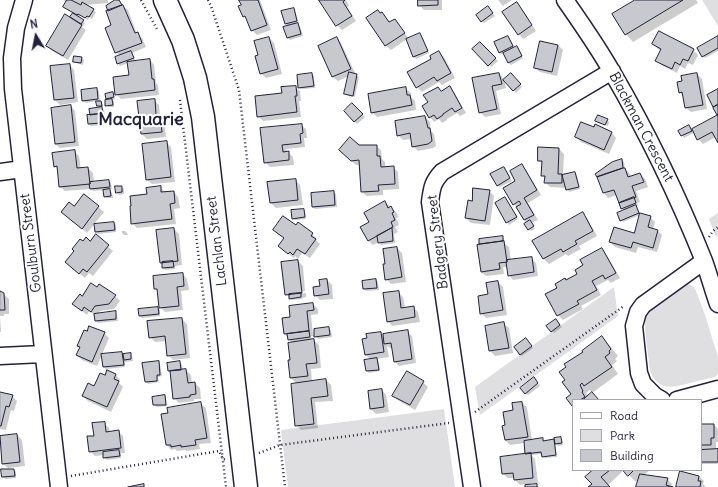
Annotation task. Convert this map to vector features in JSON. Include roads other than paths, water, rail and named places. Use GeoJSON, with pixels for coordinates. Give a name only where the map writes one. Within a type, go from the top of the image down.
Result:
{"type":"FeatureCollection","features":[{"type":"Feature","properties":{"kind":"street","name":"Goulburn Street"},"geometry":{"type":"LineString","coordinates":[[24,0],[16,28],[12,58],[13,89],[58,483]]}},
{"type":"Feature","properties":{"kind":"street","name":"Lachlan Street"},"geometry":{"type":"LineString","coordinates":[[165,0],[183,40],[195,78],[203,117],[233,459],[246,487]]}},
{"type":"Feature","properties":{"kind":"street","name":"Blackman Crescent"},"geometry":{"type":"LineString","coordinates":[[565,0],[612,71],[649,140],[676,196],[704,261],[718,304]]}},
{"type":"Feature","properties":{"kind":"street","name":"Badgery Street"},"geometry":{"type":"LineString","coordinates":[[472,487],[430,202],[432,187],[436,178],[442,172],[612,71]]}},
{"type":"Feature","properties":{"kind":"street"},"geometry":{"type":"LineString","coordinates":[[0,172],[22,169]]}},
{"type":"Feature","properties":{"kind":"street"},"geometry":{"type":"LineString","coordinates":[[660,399],[654,396],[643,384],[639,373],[634,326],[638,312],[643,305],[704,261]]}},
{"type":"Feature","properties":{"kind":"street"},"geometry":{"type":"LineString","coordinates":[[0,356],[43,354]]}},
{"type":"Feature","properties":{"kind":"street"},"geometry":{"type":"LineString","coordinates":[[681,399],[718,389]]}},
{"type":"Feature","properties":{"kind":"district","name":"Macquarie"},"geometry":{"type":"Point","coordinates":[141,120]}}]}
